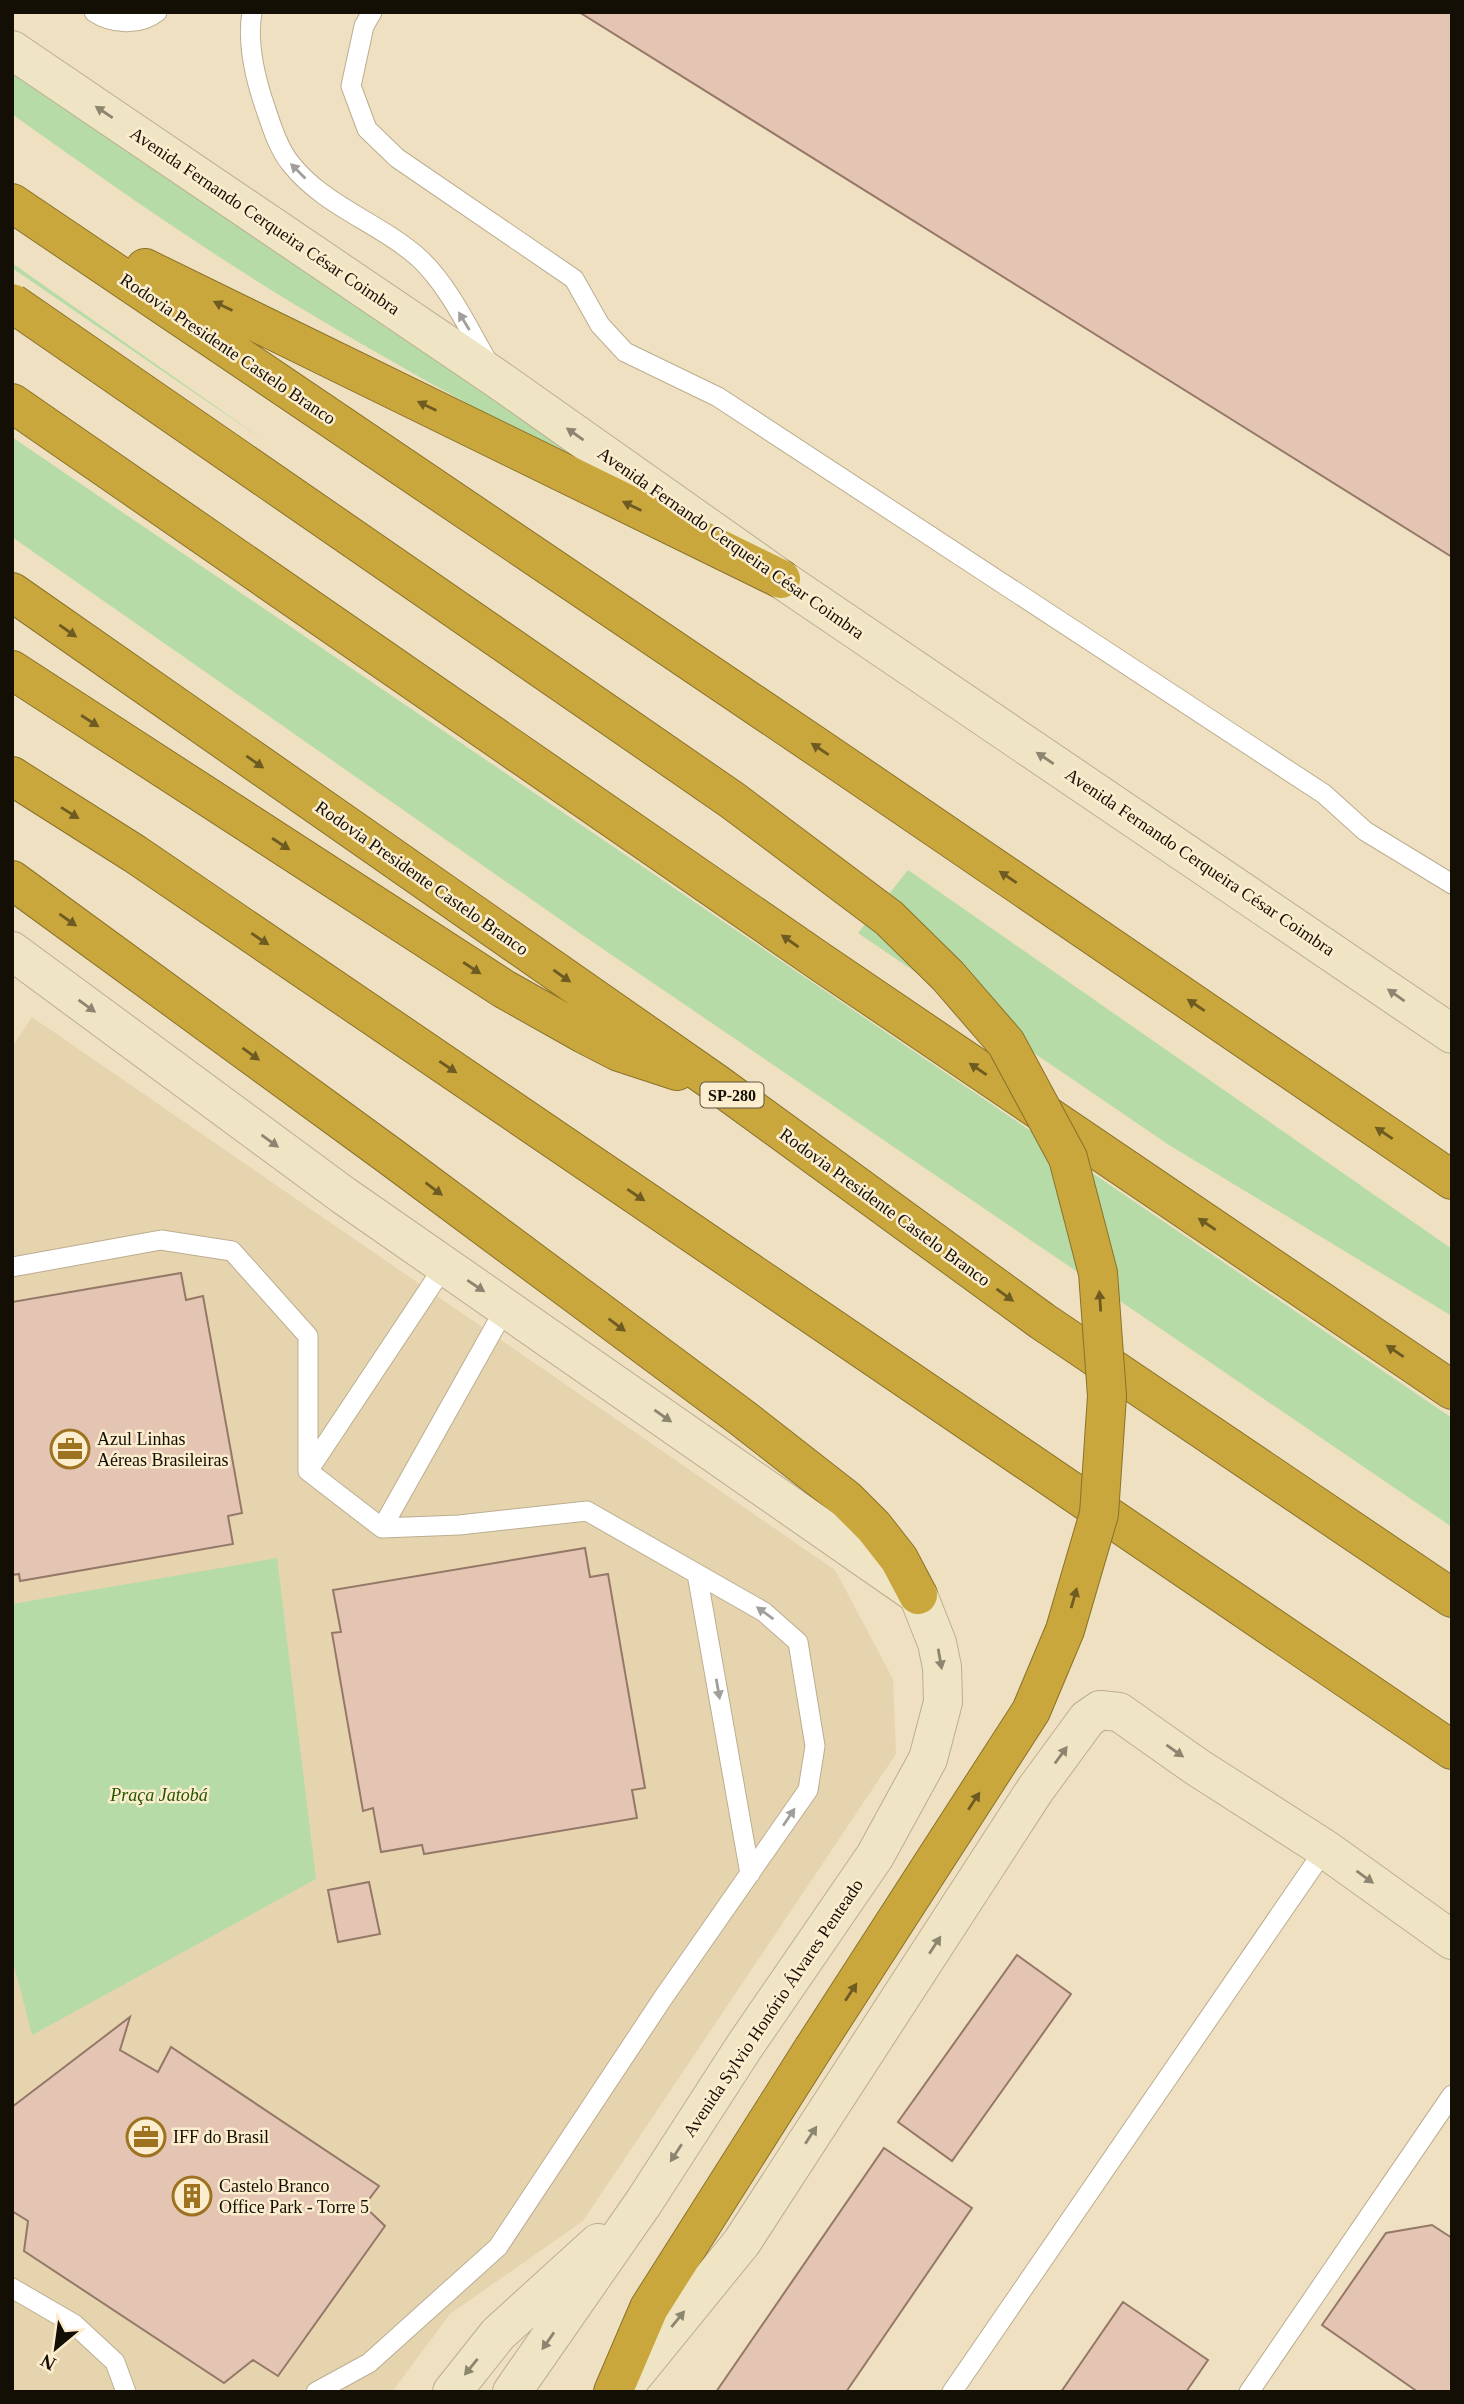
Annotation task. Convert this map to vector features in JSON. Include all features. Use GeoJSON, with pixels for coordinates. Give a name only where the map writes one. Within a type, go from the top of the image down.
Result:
{"type":"FeatureCollection","features":[{"type":"Feature","properties":{"kind":"highway"},"geometry":{"type":"LineString","coordinates":[[14,204],[781,579]]}},
{"type":"Feature","properties":{"kind":"highway","name":"Rodovia Presidente Castelo Branco"},"geometry":{"type":"LineString","coordinates":[[14,204],[1448,1178]]}},
{"type":"Feature","properties":{"kind":"highway"},"geometry":{"type":"LineString","coordinates":[[12,303],[721,792],[889,918],[948,976],[1006,1043],[1068,1158],[1098,1273],[1107,1396],[1099,1514],[1065,1630],[1031,1711],[649,2308],[613,2392]]}},
{"type":"Feature","properties":{"kind":"highway"},"geometry":{"type":"LineString","coordinates":[[12,403],[819,961],[1452,1390]]}},
{"type":"Feature","properties":{"kind":"highway","name":"Rodovia Presidente Castelo Branco"},"geometry":{"type":"LineString","coordinates":[[12,592],[717,1084],[1042,1321],[1452,1598]]}},
{"type":"Feature","properties":{"kind":"highway"},"geometry":{"type":"LineString","coordinates":[[12,670],[505,989],[619,1052],[717,1084]]}},
{"type":"Feature","properties":{"kind":"highway"},"geometry":{"type":"LineString","coordinates":[[12,776],[135,854],[1452,1750]]}},
{"type":"Feature","properties":{"kind":"highway"},"geometry":{"type":"LineString","coordinates":[[12,880],[741,1417],[835,1491],[874,1527],[899,1559],[919,1594]]}},
{"type":"Feature","properties":{"kind":"main road","name":"Avenida Fernando Cerqueira César Coimbra"},"geometry":{"type":"LineString","coordinates":[[12,50],[499,380],[781,579],[1452,1034]]}},
{"type":"Feature","properties":{"kind":"main road"},"geometry":{"type":"LineString","coordinates":[[12,951],[342,1195],[919,1594]]}},
{"type":"Feature","properties":{"kind":"main road","name":"Avenida Sylvio Honório Álvares Penteado"},"geometry":{"type":"LineString","coordinates":[[512,2392],[644,2202],[744,2047],[875,1856],[928,1759],[943,1702],[942,1667],[937,1643],[919,1594]]}},
{"type":"Feature","properties":{"kind":"main road"},"geometry":{"type":"LineString","coordinates":[[620,2392],[742,2242],[1035,1790],[1087,1719],[1100,1710],[1119,1713],[1325,1849],[1452,1940]]}},
{"type":"Feature","properties":{"kind":"main road"},"geometry":{"type":"LineString","coordinates":[[452,2392],[498,2334],[644,2202]]}},
{"type":"Feature","properties":{"kind":"lane"},"geometry":{"type":"LineString","coordinates":[[94,12],[120,21],[138,21],[158,12]]}},
{"type":"Feature","properties":{"kind":"lane"},"geometry":{"type":"LineString","coordinates":[[252,12],[249,29],[259,87],[272,127],[290,164],[319,191],[418,257],[439,280],[499,380]]}},
{"type":"Feature","properties":{"kind":"lane"},"geometry":{"type":"LineString","coordinates":[[372,12],[364,26],[351,86],[367,129],[397,158],[574,279],[600,325],[625,352],[718,397],[1324,794],[1365,831],[1452,884]]}},
{"type":"Feature","properties":{"kind":"lane"},"geometry":{"type":"LineString","coordinates":[[12,1267],[161,1240],[232,1251],[308,1336],[308,1471]]}},
{"type":"Feature","properties":{"kind":"lane"},"geometry":{"type":"LineString","coordinates":[[308,1471],[445,1265]]}},
{"type":"Feature","properties":{"kind":"lane"},"geometry":{"type":"LineString","coordinates":[[382,1528],[506,1307]]}},
{"type":"Feature","properties":{"kind":"lane"},"geometry":{"type":"LineString","coordinates":[[308,1471],[382,1528],[459,1525],[587,1511],[764,1612],[799,1642],[815,1746],[808,1790],[663,1998],[498,2248],[369,2364],[316,2392]]}},
{"type":"Feature","properties":{"kind":"lane"},"geometry":{"type":"LineString","coordinates":[[697,1574],[750,1874]]}},
{"type":"Feature","properties":{"kind":"lane"},"geometry":{"type":"LineString","coordinates":[[952,2392],[1325,1849]]}},
{"type":"Feature","properties":{"kind":"lane"},"geometry":{"type":"LineString","coordinates":[[1249,2392],[1452,2095]]}},
{"type":"Feature","properties":{"kind":"lane"},"geometry":{"type":"LineString","coordinates":[[12,2288],[74,2324],[115,2362],[126,2392]]}},
{"type":"Feature","properties":{"kind":"shaded area"},"geometry":{"type":"Polygon","coordinates":[[[32,1017],[835,1570],[893,1679],[896,1754],[583,2221],[450,2314],[392,2392],[12,2392],[12,1047],[32,1017]]]}},
{"type":"Feature","properties":{"kind":"green space"},"geometry":{"type":"Polygon","coordinates":[[[12,65],[650,500],[378,353],[289,301],[149,210],[12,114],[12,65]]]}},
{"type":"Feature","properties":{"kind":"green space"},"geometry":{"type":"Polygon","coordinates":[[[12,263],[269,444],[12,268],[12,263]]]}},
{"type":"Feature","properties":{"kind":"green space"},"geometry":{"type":"Polygon","coordinates":[[[12,437],[1452,1418],[1452,1527],[581,934],[12,537],[12,437]]]}},
{"type":"Feature","properties":{"kind":"green space"},"geometry":{"type":"Polygon","coordinates":[[[908,870],[1452,1249],[1452,1316],[1169,1145],[858,933],[908,870]]]}},
{"type":"Feature","properties":{"kind":"green space","name":"Praça Jatobá"},"geometry":{"type":"Polygon","coordinates":[[[277,1558],[316,1879],[32,2035],[12,1957],[12,1604],[277,1558]]]}},
{"type":"Feature","properties":{"kind":"building"},"geometry":{"type":"Polygon","coordinates":[[[579,12],[1452,12],[1452,557],[579,12]]]}},
{"type":"Feature","properties":{"kind":"building"},"geometry":{"type":"Polygon","coordinates":[[[181,1273],[186,1300],[203,1296],[242,1513],[228,1516],[233,1544],[20,1581],[19,1574],[12,1575],[12,1302],[181,1273]]]}},
{"type":"Feature","properties":{"kind":"building"},"geometry":{"type":"Polygon","coordinates":[[[585,1548],[590,1577],[608,1574],[645,1788],[632,1790],[637,1818],[424,1854],[422,1845],[381,1852],[373,1808],[363,1811],[332,1633],[341,1632],[333,1590],[585,1548]]]}},
{"type":"Feature","properties":{"kind":"building"},"geometry":{"type":"Polygon","coordinates":[[[369,1882],[380,1934],[338,1942],[328,1890],[369,1882]]]}},
{"type":"Feature","properties":{"kind":"building"},"geometry":{"type":"Polygon","coordinates":[[[1017,1955],[1071,1994],[952,2161],[898,2122],[1017,1955]]]}},
{"type":"Feature","properties":{"kind":"building","name":"Castelo Branco Office Park - Torre 5"},"geometry":{"type":"Polygon","coordinates":[[[130,2017],[120,2050],[158,2072],[171,2047],[379,2186],[364,2206],[385,2226],[278,2376],[253,2360],[224,2383],[24,2251],[28,2221],[12,2211],[12,2107],[130,2017]]]}},
{"type":"Feature","properties":{"kind":"building"},"geometry":{"type":"Polygon","coordinates":[[[884,2148],[972,2208],[846,2392],[716,2392],[884,2148]]]}},
{"type":"Feature","properties":{"kind":"building"},"geometry":{"type":"Polygon","coordinates":[[[1432,2225],[1452,2238],[1452,2392],[1418,2392],[1322,2325],[1386,2233],[1432,2225]]]}},
{"type":"Feature","properties":{"kind":"building"},"geometry":{"type":"Polygon","coordinates":[[[1123,2302],[1208,2360],[1186,2392],[1061,2392],[1123,2302]]]}},
{"type":"Feature","properties":{"kind":"place","name":"Azul Linhas Aéreas Brasileiras"},"geometry":{"type":"Point","coordinates":[70,1449]}},
{"type":"Feature","properties":{"kind":"place","name":"IFF do Brasil"},"geometry":{"type":"Point","coordinates":[146,2137]}},
{"type":"Feature","properties":{"kind":"place","name":"Castelo Branco Office Park - Torre 5"},"geometry":{"type":"Point","coordinates":[192,2196]}}]}
